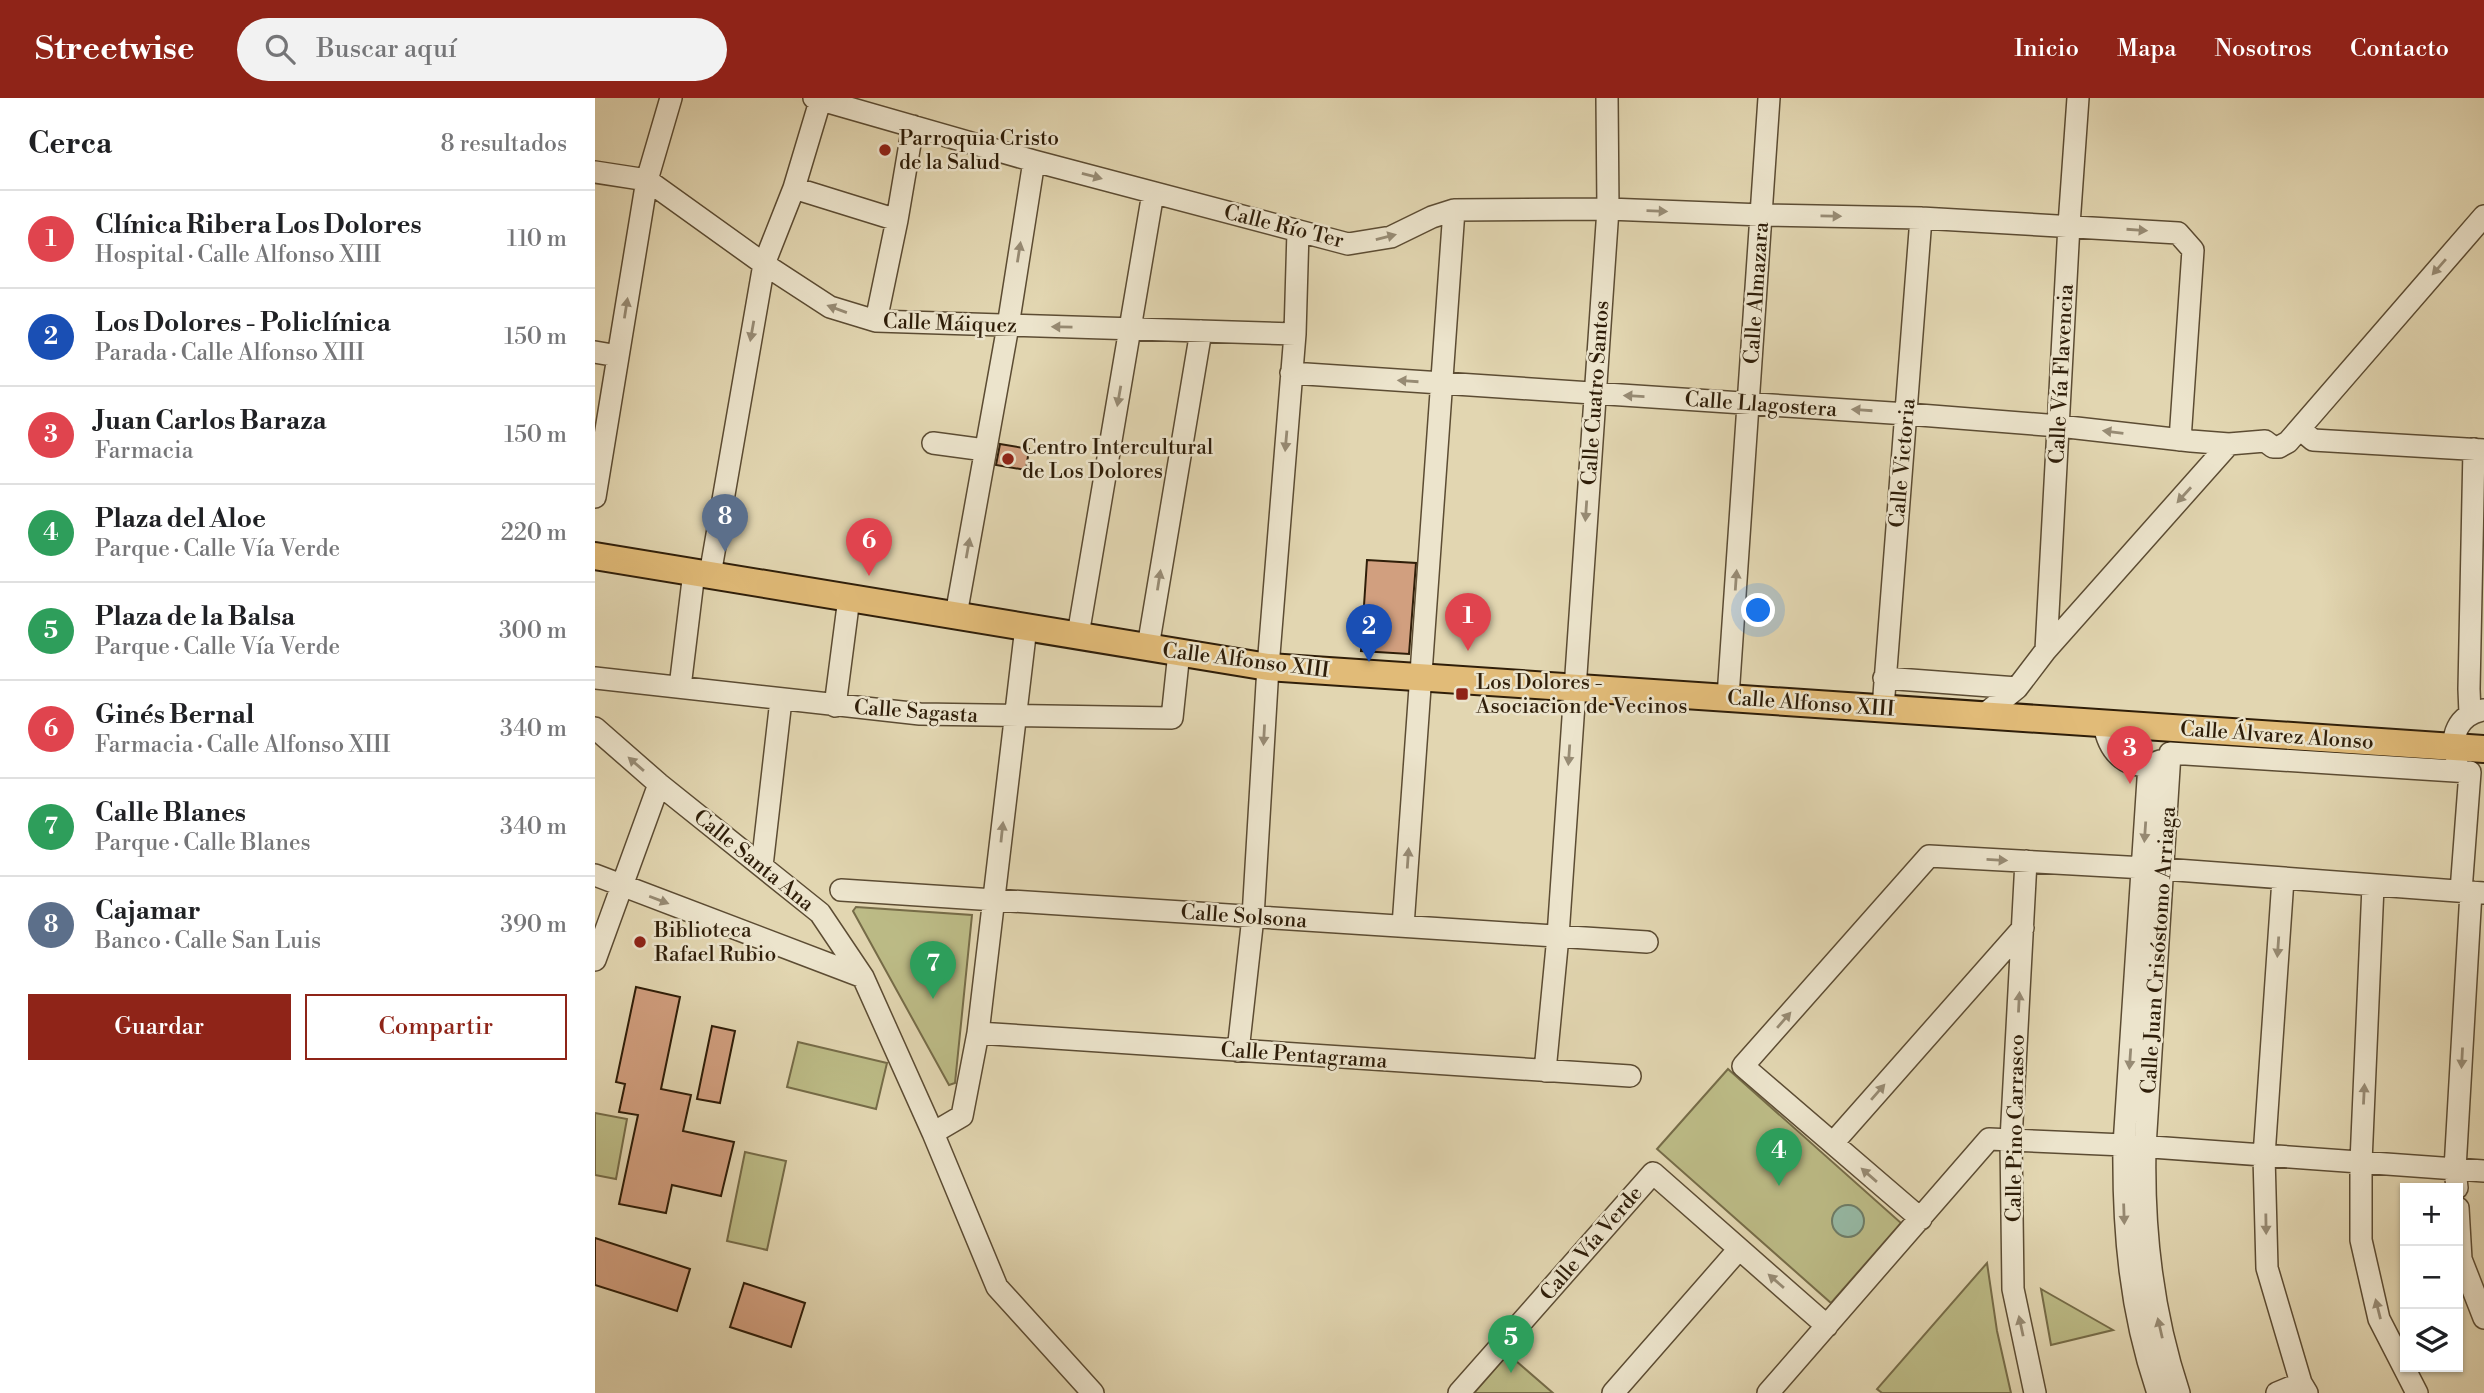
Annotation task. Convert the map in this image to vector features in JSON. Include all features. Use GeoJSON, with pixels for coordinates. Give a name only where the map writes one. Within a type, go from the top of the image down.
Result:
{"type":"FeatureCollection","features":[{"type":"Feature","properties":{"kind":"main road","name":"Calle Alfonso XIII"},"geometry":{"type":"LineString","coordinates":[[595,556],[1268,667],[2029,717]]}},
{"type":"Feature","properties":{"kind":"main road","name":"Calle Álvarez Alonso"},"geometry":{"type":"LineString","coordinates":[[2029,717],[2484,749]]}},
{"type":"Feature","properties":{"kind":"street"},"geometry":{"type":"LineString","coordinates":[[595,496],[647,180],[671,98]]}},
{"type":"Feature","properties":{"kind":"street","name":"Calle Cuatro Santos"},"geometry":{"type":"LineString","coordinates":[[1545,1071],[1558,936],[1573,687],[1608,209],[1607,98]]}},
{"type":"Feature","properties":{"kind":"street","name":"Calle Almazara"},"geometry":{"type":"LineString","coordinates":[[1728,698],[1769,98]]}},
{"type":"Feature","properties":{"kind":"street","name":"Calle Vía Flavencia"},"geometry":{"type":"LineString","coordinates":[[2046,650],[2078,98]]}},
{"type":"Feature","properties":{"kind":"street"},"geometry":{"type":"LineString","coordinates":[[680,687],[764,264],[794,188],[818,99]]}},
{"type":"Feature","properties":{"kind":"street","name":"Calle Río Ter"},"geometry":{"type":"LineString","coordinates":[[818,99],[1034,161],[1348,244],[1391,237],[1432,217],[1454,210],[1608,209],[1921,218],[2178,233],[2193,250],[2180,440]]}},
{"type":"Feature","properties":{"kind":"street"},"geometry":{"type":"LineString","coordinates":[[876,321],[913,126]]}},
{"type":"Feature","properties":{"kind":"street"},"geometry":{"type":"LineString","coordinates":[[956,615],[1008,326],[1034,161]]}},
{"type":"Feature","properties":{"kind":"street"},"geometry":{"type":"LineString","coordinates":[[595,172],[647,180]]}},
{"type":"Feature","properties":{"kind":"street","name":"Calle Máiquez"},"geometry":{"type":"LineString","coordinates":[[647,180],[764,264],[830,307],[876,321],[1295,334]]}},
{"type":"Feature","properties":{"kind":"street"},"geometry":{"type":"LineString","coordinates":[[794,188],[897,220]]}},
{"type":"Feature","properties":{"kind":"street"},"geometry":{"type":"LineString","coordinates":[[1078,635],[1153,193]]}},
{"type":"Feature","properties":{"kind":"street"},"geometry":{"type":"LineString","coordinates":[[1403,926],[1454,210]]}},
{"type":"Feature","properties":{"kind":"street","name":"Calle Llagostera"},"geometry":{"type":"LineString","coordinates":[[1291,373],[1907,414],[2059,426],[2229,444],[2265,441],[2273,447],[2279,447],[2300,429],[2484,216]]}},
{"type":"Feature","properties":{"kind":"street","name":"Calle Victoria"},"geometry":{"type":"LineString","coordinates":[[1883,708],[1921,218]]}},
{"type":"Feature","properties":{"kind":"street"},"geometry":{"type":"LineString","coordinates":[[1238,1051],[1253,917],[1268,667],[1295,334],[1298,231]]}},
{"type":"Feature","properties":{"kind":"street"},"geometry":{"type":"LineString","coordinates":[[1148,647],[1201,331]]}},
{"type":"Feature","properties":{"kind":"street"},"geometry":{"type":"LineString","coordinates":[[595,352],[618,356]]}},
{"type":"Feature","properties":{"kind":"street"},"geometry":{"type":"LineString","coordinates":[[2300,429],[2313,440],[2479,449],[2477,712],[2456,729],[2453,747],[2456,759],[2477,774],[2456,1179]]}},
{"type":"Feature","properties":{"kind":"street"},"geometry":{"type":"LineString","coordinates":[[933,443],[985,450]]}},
{"type":"Feature","properties":{"kind":"street"},"geometry":{"type":"LineString","coordinates":[[1985,714],[2017,688],[2046,650],[2229,444]]}},
{"type":"Feature","properties":{"kind":"street"},"geometry":{"type":"LineString","coordinates":[[835,706],[849,598]]}},
{"type":"Feature","properties":{"kind":"street"},"geometry":{"type":"LineString","coordinates":[[933,1133],[962,1116],[978,1034],[1026,627]]}},
{"type":"Feature","properties":{"kind":"street","name":"Calle Sagasta"},"geometry":{"type":"LineString","coordinates":[[595,678],[921,714],[1171,718],[1178,652]]}},
{"type":"Feature","properties":{"kind":"street"},"geometry":{"type":"LineString","coordinates":[[1884,678],[2017,688]]}},
{"type":"Feature","properties":{"kind":"street"},"geometry":{"type":"LineString","coordinates":[[762,866],[781,699]]}},
{"type":"Feature","properties":{"kind":"street"},"geometry":{"type":"LineString","coordinates":[[2104,723],[2109,743],[2118,756],[2132,763],[2149,764],[2162,760],[2177,743],[2181,729]]}},
{"type":"Feature","properties":{"kind":"street","name":"Calle Santa Ana"},"geometry":{"type":"LineString","coordinates":[[595,728],[659,784],[820,913],[863,977],[933,1133],[997,1287],[1093,1393]]}},
{"type":"Feature","properties":{"kind":"street","name":"Calle Juan Crisóstomo Arriaga"},"geometry":{"type":"LineString","coordinates":[[2135,1146],[2153,869],[2170,753]]}},
{"type":"Feature","properties":{"kind":"street","name":"Calle Álvarez Alonso"},"geometry":{"type":"LineString","coordinates":[[2170,753],[2477,774]]}},
{"type":"Feature","properties":{"kind":"street","name":"Calle Juan Crisóstomo Arriaga"},"geometry":{"type":"LineString","coordinates":[[2149,764],[2153,869]]}},
{"type":"Feature","properties":{"kind":"street"},"geometry":{"type":"LineString","coordinates":[[595,960],[659,784]]}},
{"type":"Feature","properties":{"kind":"street"},"geometry":{"type":"LineString","coordinates":[[1921,1219],[1743,1066],[1929,856],[2472,892]]}},
{"type":"Feature","properties":{"kind":"street","name":"Calle Pino Carrasco"},"geometry":{"type":"LineString","coordinates":[[2027,861],[2011,1140],[2013,1289],[2035,1393]]}},
{"type":"Feature","properties":{"kind":"street"},"geometry":{"type":"LineString","coordinates":[[595,875],[863,977]]}},
{"type":"Feature","properties":{"kind":"street"},"geometry":{"type":"LineString","coordinates":[[2277,1393],[2304,1388],[2267,1268],[2264,1156],[2283,879]]}},
{"type":"Feature","properties":{"kind":"street"},"geometry":{"type":"LineString","coordinates":[[2373,886],[2361,1163],[2361,1240],[2379,1319],[2417,1393]]}},
{"type":"Feature","properties":{"kind":"street","name":"Calle Solsona"},"geometry":{"type":"LineString","coordinates":[[841,890],[1647,942]]}},
{"type":"Feature","properties":{"kind":"street"},"geometry":{"type":"LineString","coordinates":[[1833,1143],[2023,928]]}},
{"type":"Feature","properties":{"kind":"street","name":"Calle Pentagrama"},"geometry":{"type":"LineString","coordinates":[[978,1034],[1630,1076]]}},
{"type":"Feature","properties":{"kind":"street"},"geometry":{"type":"LineString","coordinates":[[1768,1393],[1989,1139],[2135,1146],[2361,1163],[2456,1179],[2484,1171]]}},
{"type":"Feature","properties":{"kind":"street"},"geometry":{"type":"LineString","coordinates":[[2135,1146],[2124,1199],[2129,1270],[2143,1345],[2158,1393]]}},
{"type":"Feature","properties":{"kind":"street"},"geometry":{"type":"LineString","coordinates":[[2135,1146],[2149,1269],[2163,1340],[2179,1393]]}},
{"type":"Feature","properties":{"kind":"street","name":"Calle Vía Verde"},"geometry":{"type":"LineString","coordinates":[[1459,1393],[1653,1173],[1827,1326]]}},
{"type":"Feature","properties":{"kind":"street"},"geometry":{"type":"LineString","coordinates":[[2460,1246],[2461,1259],[2484,1318]]}},
{"type":"Feature","properties":{"kind":"street"},"geometry":{"type":"LineString","coordinates":[[1613,1393],[1739,1249]]}},
{"type":"Feature","properties":{"kind":"shaded area"},"geometry":{"type":"Polygon","coordinates":[[[856,907],[972,915],[955,1083],[949,1085],[853,911],[856,907]]]}},
{"type":"Feature","properties":{"kind":"shaded area"},"geometry":{"type":"Polygon","coordinates":[[[798,1042],[887,1063],[876,1109],[787,1087],[798,1042]]]}},
{"type":"Feature","properties":{"kind":"shaded area"},"geometry":{"type":"Polygon","coordinates":[[[1728,1069],[1901,1223],[1831,1303],[1657,1149],[1728,1069]]]}},
{"type":"Feature","properties":{"kind":"shaded area"},"geometry":{"type":"Polygon","coordinates":[[[595,1113],[627,1119],[616,1179],[595,1175],[595,1113]]]}},
{"type":"Feature","properties":{"kind":"shaded area"},"geometry":{"type":"Polygon","coordinates":[[[745,1152],[786,1161],[767,1250],[727,1241],[745,1152]]]}},
{"type":"Feature","properties":{"kind":"shaded area"},"geometry":{"type":"Polygon","coordinates":[[[1848,1205],[1859,1210],[1864,1221],[1859,1232],[1848,1237],[1837,1232],[1832,1221],[1837,1210],[1848,1205]]]}},
{"type":"Feature","properties":{"kind":"shaded area"},"geometry":{"type":"Polygon","coordinates":[[[1987,1263],[1997,1331],[2011,1393],[1882,1393],[1877,1389],[1987,1263]]]}},
{"type":"Feature","properties":{"kind":"shaded area"},"geometry":{"type":"Polygon","coordinates":[[[2041,1289],[2113,1330],[2051,1345],[2041,1289]]]}},
{"type":"Feature","properties":{"kind":"shaded area"},"geometry":{"type":"Polygon","coordinates":[[[1508,1354],[1553,1393],[1474,1393],[1508,1354]]]}},
{"type":"Feature","properties":{"kind":"building","name":"Centro Intercultural de Los Dolores"},"geometry":{"type":"Polygon","coordinates":[[[1000,444],[1029,449],[1026,470],[996,465],[1000,444]]]}},
{"type":"Feature","properties":{"kind":"building"},"geometry":{"type":"Polygon","coordinates":[[[1367,560],[1416,563],[1409,654],[1361,651],[1367,560]]]}},
{"type":"Feature","properties":{"kind":"building"},"geometry":{"type":"Polygon","coordinates":[[[636,987],[680,997],[661,1089],[691,1095],[683,1131],[734,1142],[721,1196],[672,1185],[666,1213],[619,1204],[638,1115],[619,1112],[625,1084],[616,1082],[636,987]]]}},
{"type":"Feature","properties":{"kind":"building"},"geometry":{"type":"Polygon","coordinates":[[[712,1026],[735,1031],[720,1103],[697,1099],[712,1026]]]}},
{"type":"Feature","properties":{"kind":"building"},"geometry":{"type":"Polygon","coordinates":[[[595,1238],[690,1269],[677,1311],[595,1285],[595,1238]]]}},
{"type":"Feature","properties":{"kind":"building"},"geometry":{"type":"Polygon","coordinates":[[[744,1283],[805,1303],[791,1347],[730,1327],[744,1283]]]}},
{"type":"Feature","properties":{"kind":"place","name":"Parroquia Cristo de la Salud"},"geometry":{"type":"Point","coordinates":[885,150]}},
{"type":"Feature","properties":{"kind":"place","name":"Centro Intercultural de Los Dolores"},"geometry":{"type":"Point","coordinates":[1008,459]}},
{"type":"Feature","properties":{"kind":"place","name":"Cajamar"},"geometry":{"type":"Point","coordinates":[725,552]}},
{"type":"Feature","properties":{"kind":"place","name":"Ginés Bernal"},"geometry":{"type":"Point","coordinates":[869,576]}},
{"type":"Feature","properties":{"kind":"place","name":"Clínica Ribera Los Dolores"},"geometry":{"type":"Point","coordinates":[1468,651]}},
{"type":"Feature","properties":{"kind":"place","name":"Los Dolores - Policlínica"},"geometry":{"type":"Point","coordinates":[1369,662]}},
{"type":"Feature","properties":{"kind":"place","name":"Los Dolores - Asociacion de Vecinos"},"geometry":{"type":"Point","coordinates":[1462,694]}},
{"type":"Feature","properties":{"kind":"place","name":"Juan Carlos Baraza"},"geometry":{"type":"Point","coordinates":[2130,784]}},
{"type":"Feature","properties":{"kind":"place","name":"Biblioteca Rafael Rubio"},"geometry":{"type":"Point","coordinates":[640,942]}},
{"type":"Feature","properties":{"kind":"place","name":"Calle Blanes"},"geometry":{"type":"Point","coordinates":[933,999]}},
{"type":"Feature","properties":{"kind":"place","name":"Plaza del Aloe"},"geometry":{"type":"Point","coordinates":[1779,1186]}},
{"type":"Feature","properties":{"kind":"place","name":"Plaza de la Balsa"},"geometry":{"type":"Point","coordinates":[1511,1373]}}]}
